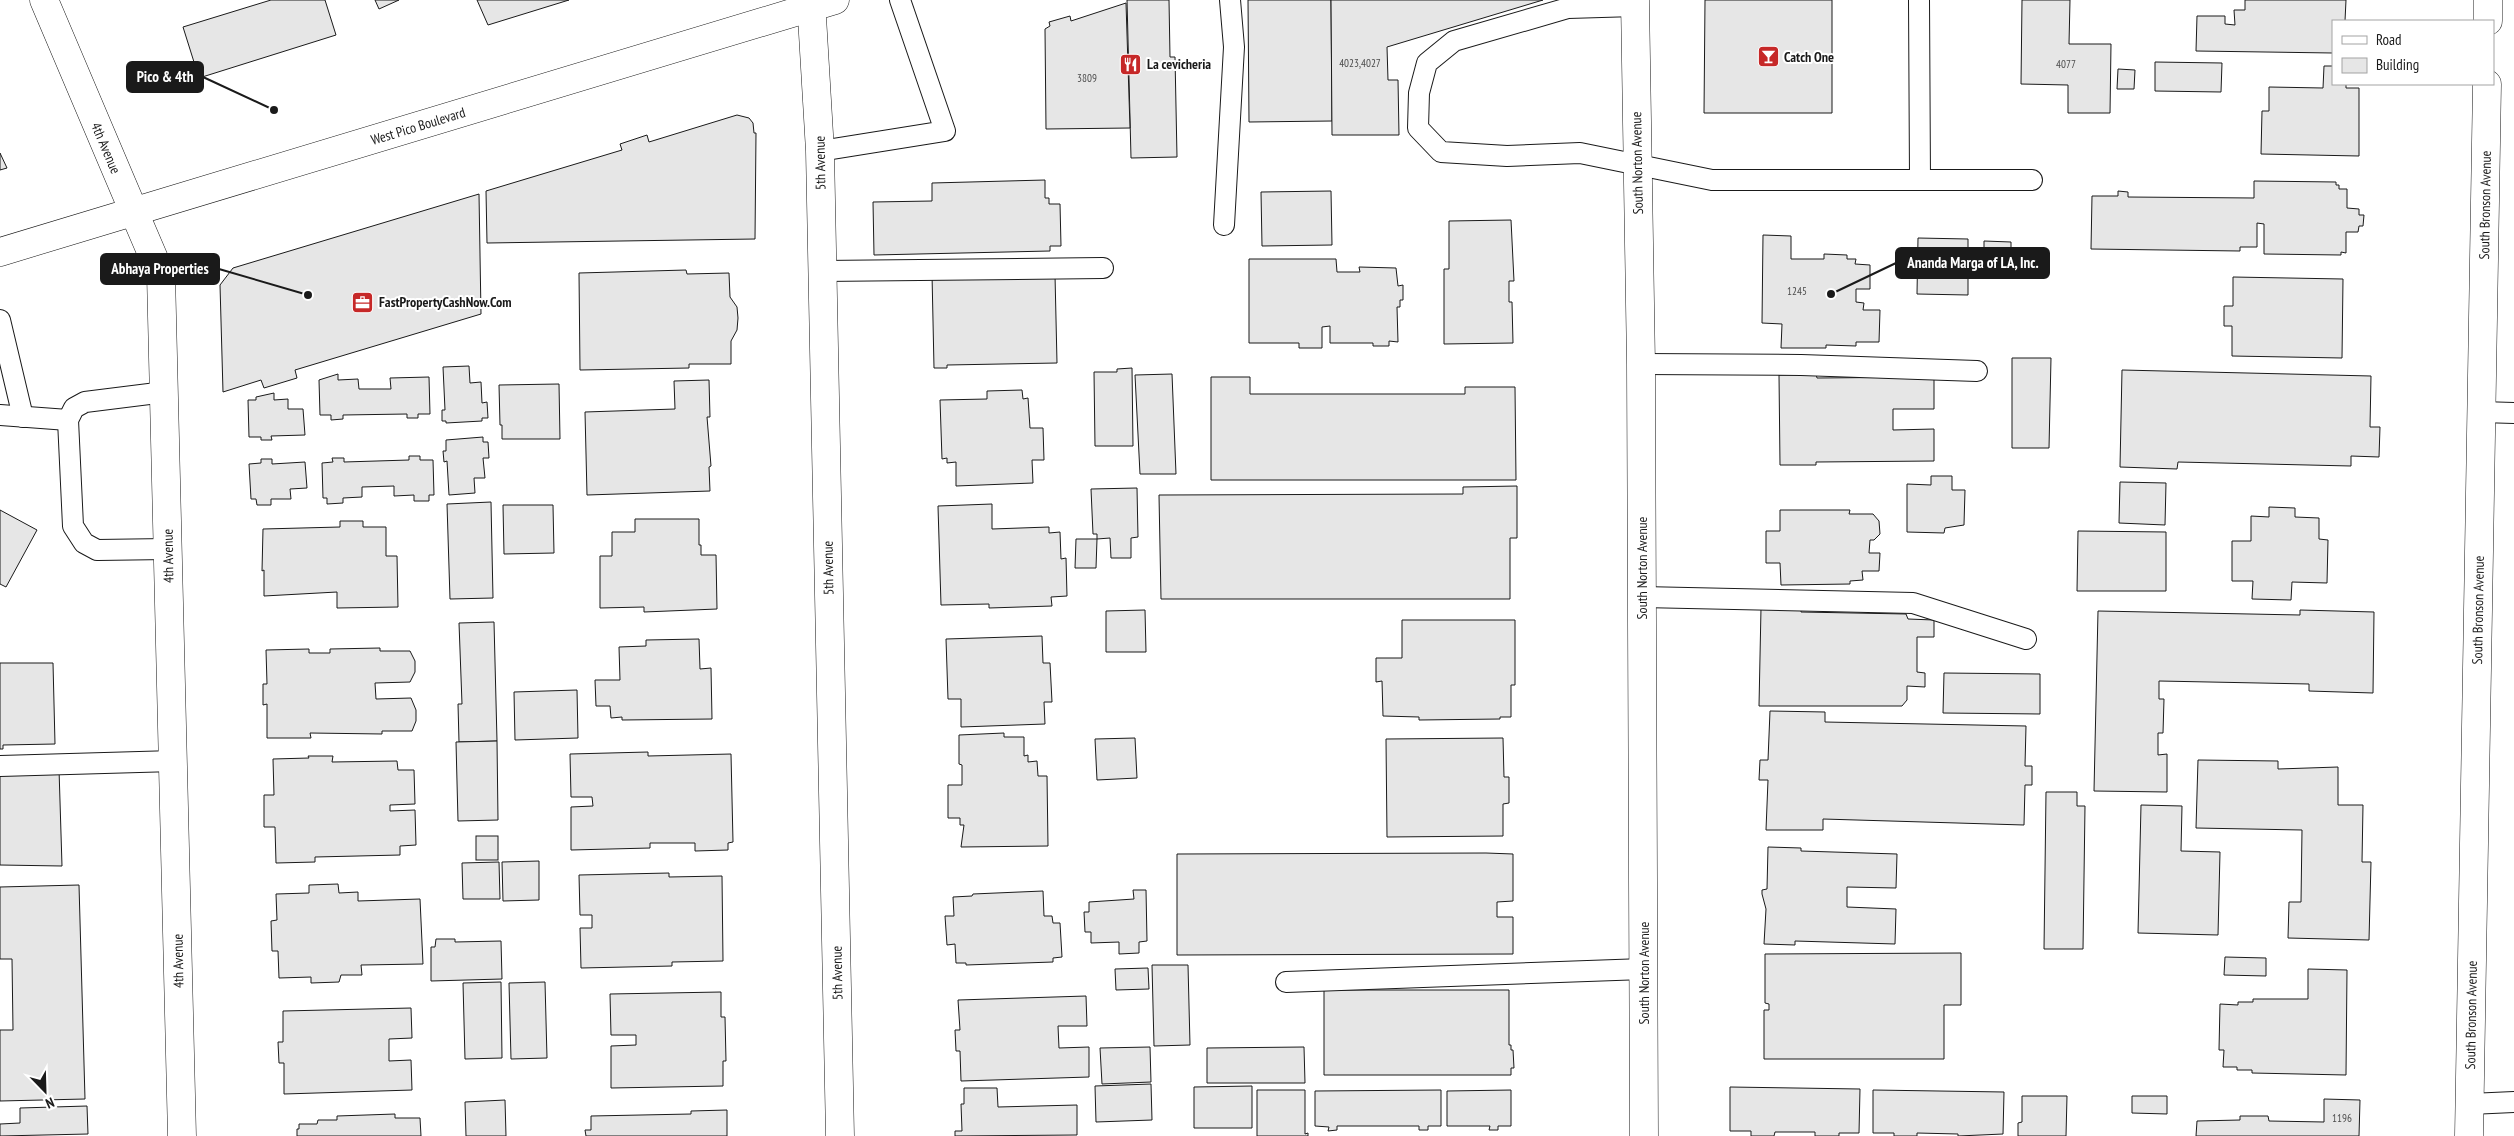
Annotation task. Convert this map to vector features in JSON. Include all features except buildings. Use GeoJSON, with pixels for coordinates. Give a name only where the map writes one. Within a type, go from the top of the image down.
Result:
{"type":"FeatureCollection","features":[{"type":"Feature","properties":{"kind":"street","name":"4th Avenue"},"geometry":{"type":"LineString","coordinates":[[44,0],[161,276],[182,1136]]}},
{"type":"Feature","properties":{"kind":"street"},"geometry":{"type":"LineString","coordinates":[[2488,0],[2488,20]]}},
{"type":"Feature","properties":{"kind":"street","name":"West Pico Boulevard"},"geometry":{"type":"LineString","coordinates":[[0,252],[819,2]]}},
{"type":"Feature","properties":{"kind":"street","name":"5th Avenue"},"geometry":{"type":"LineString","coordinates":[[819,2],[822,271],[840,1136]]}},
{"type":"Feature","properties":{"kind":"street","name":"South Norton Avenue"},"geometry":{"type":"LineString","coordinates":[[1635,3],[1641,364],[1644,1136]]}},
{"type":"Feature","properties":{"kind":"street","name":"South Bronson Avenue"},"geometry":{"type":"LineString","coordinates":[[2469,1136],[2486,85]]}},
{"type":"Feature","properties":{"kind":"lane"},"geometry":{"type":"LineString","coordinates":[[820,151],[945,131],[900,0]]}},
{"type":"Feature","properties":{"kind":"lane"},"geometry":{"type":"LineString","coordinates":[[1224,225],[1234,47],[1230,0]]}},
{"type":"Feature","properties":{"kind":"lane"},"geometry":{"type":"LineString","coordinates":[[1919,0],[1920,179]]}},
{"type":"Feature","properties":{"kind":"lane"},"geometry":{"type":"LineString","coordinates":[[1635,3],[1568,8],[1454,41],[1427,63],[1419,93],[1418,128],[1441,152],[1506,156],[1580,153],[1712,180],[2032,180]]}},
{"type":"Feature","properties":{"kind":"lane"},"geometry":{"type":"LineString","coordinates":[[822,271],[1103,268]]}},
{"type":"Feature","properties":{"kind":"lane"},"geometry":{"type":"LineString","coordinates":[[0,320],[23,417]]}},
{"type":"Feature","properties":{"kind":"lane"},"geometry":{"type":"LineString","coordinates":[[1641,364],[1801,365],[1977,371]]}},
{"type":"Feature","properties":{"kind":"lane"},"geometry":{"type":"LineString","coordinates":[[165,392],[85,402],[74,408],[68,420],[73,526],[84,543],[97,550],[167,549]]}},
{"type":"Feature","properties":{"kind":"lane"},"geometry":{"type":"LineString","coordinates":[[2481,412],[2514,414]]}},
{"type":"Feature","properties":{"kind":"lane"},"geometry":{"type":"LineString","coordinates":[[0,415],[68,420]]}},
{"type":"Feature","properties":{"kind":"lane"},"geometry":{"type":"LineString","coordinates":[[1642,597],[1913,603],[2026,639]]}},
{"type":"Feature","properties":{"kind":"lane"},"geometry":{"type":"LineString","coordinates":[[0,766],[174,761]]}},
{"type":"Feature","properties":{"kind":"lane"},"geometry":{"type":"LineString","coordinates":[[1286,982],[1644,969]]}},
{"type":"Feature","properties":{"kind":"lane"},"geometry":{"type":"LineString","coordinates":[[2470,1104],[2514,1102]]}},
{"type":"Feature","properties":{"kind":"place","name":"Catch One"},"geometry":{"type":"Point","coordinates":[1768,57]}},
{"type":"Feature","properties":{"kind":"place","name":"La cevicheria"},"geometry":{"type":"Point","coordinates":[1131,64]}},
{"type":"Feature","properties":{"kind":"place","name":"Pico & 4th"},"geometry":{"type":"Point","coordinates":[274,110]}},
{"type":"Feature","properties":{"kind":"place","name":"Ananda Marga of LA, Inc."},"geometry":{"type":"Point","coordinates":[1831,294]}},
{"type":"Feature","properties":{"kind":"place","name":"Abhaya Properties"},"geometry":{"type":"Point","coordinates":[308,295]}},
{"type":"Feature","properties":{"kind":"place","name":"FastPropertyCashNow.Com"},"geometry":{"type":"Point","coordinates":[363,302]}}]}
